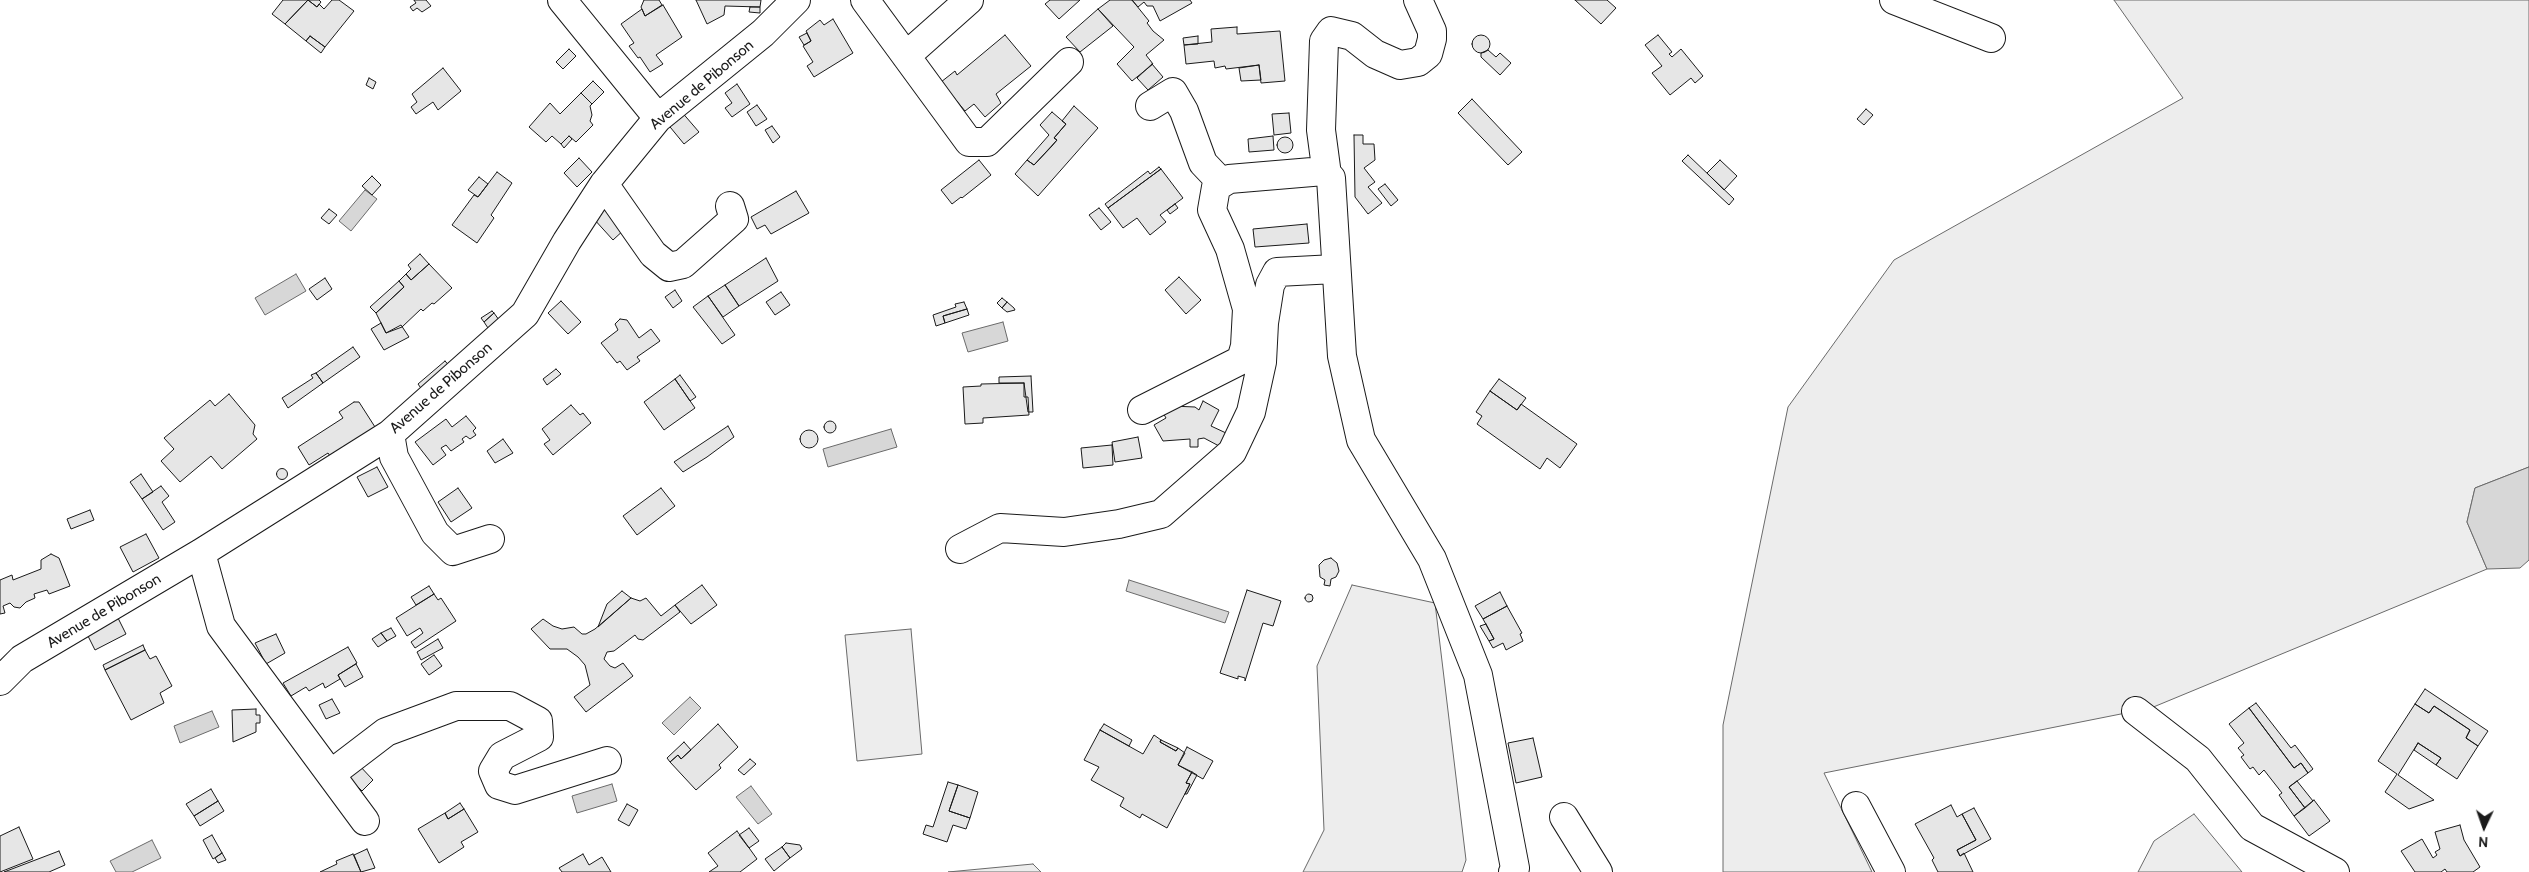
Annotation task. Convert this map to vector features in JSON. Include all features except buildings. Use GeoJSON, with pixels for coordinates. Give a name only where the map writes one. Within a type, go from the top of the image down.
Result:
{"type":"FeatureCollection","features":[{"type":"Feature","properties":{"kind":"street"},"geometry":{"type":"LineString","coordinates":[[562,0],[658,118]]}},
{"type":"Feature","properties":{"kind":"street","name":"Avenue de Pibonson"},"geometry":{"type":"LineString","coordinates":[[0,681],[22,659],[201,553],[390,434],[525,314],[567,241],[604,184],[658,118],[763,33],[796,0]]}},
{"type":"Feature","properties":{"kind":"street"},"geometry":{"type":"LineString","coordinates":[[866,0],[968,142],[987,142],[1070,62]]}},
{"type":"Feature","properties":{"kind":"street"},"geometry":{"type":"LineString","coordinates":[[906,56],[969,0]]}},
{"type":"Feature","properties":{"kind":"street"},"geometry":{"type":"LineString","coordinates":[[1327,175],[1322,130],[1324,41],[1331,31],[1352,36],[1375,54],[1400,65],[1418,62],[1428,54],[1432,39],[1432,31],[1418,0]]}},
{"type":"Feature","properties":{"kind":"street"},"geometry":{"type":"LineString","coordinates":[[1894,0],[1991,38]]}},
{"type":"Feature","properties":{"kind":"street"},"geometry":{"type":"LineString","coordinates":[[1150,106],[1173,92],[1184,110],[1203,163],[1222,183]]}},
{"type":"Feature","properties":{"kind":"street"},"geometry":{"type":"LineString","coordinates":[[1142,410],[1241,360],[1245,346],[1247,309],[1230,249],[1212,210],[1216,186],[1229,180],[1324,171],[1331,178],[1335,269],[1342,356],[1361,440],[1432,559],[1478,675],[1515,868],[1513,872]]}},
{"type":"Feature","properties":{"kind":"street"},"geometry":{"type":"LineString","coordinates":[[604,184],[653,254],[669,267],[683,264],[734,218],[730,206]]}},
{"type":"Feature","properties":{"kind":"street"},"geometry":{"type":"LineString","coordinates":[[960,549],[1000,528],[1064,532],[1119,524],[1162,514],[1232,452],[1251,412],[1262,362],[1264,323],[1270,285],[1277,272],[1335,269]]}},
{"type":"Feature","properties":{"kind":"street"},"geometry":{"type":"LineString","coordinates":[[390,434],[394,457],[435,532],[453,551],[490,540]]}},
{"type":"Feature","properties":{"kind":"street"},"geometry":{"type":"LineString","coordinates":[[201,553],[221,626],[366,821]]}},
{"type":"Feature","properties":{"kind":"street"},"geometry":{"type":"LineString","coordinates":[[331,774],[386,732],[456,706],[510,706],[538,721],[539,737],[502,756],[493,771],[499,785],[515,790],[607,761]]}},
{"type":"Feature","properties":{"kind":"street"},"geometry":{"type":"LineString","coordinates":[[2136,711],[2198,759],[2252,827],[2335,872]]}},
{"type":"Feature","properties":{"kind":"street"},"geometry":{"type":"LineString","coordinates":[[1856,806],[1891,872]]}},
{"type":"Feature","properties":{"kind":"street"},"geometry":{"type":"LineString","coordinates":[[1564,817],[1598,872]]}},
{"type":"Feature","properties":{"kind":"shaded area"},"geometry":{"type":"Polygon","coordinates":[[[2114,0],[2529,0],[2529,467],[2475,488],[2467,522],[2487,569],[2151,708],[1824,773],[1872,872],[1723,872],[1723,725],[1788,407],[1894,260],[2183,98],[2114,0]]]}},
{"type":"Feature","properties":{"kind":"shaded area"},"geometry":{"type":"Polygon","coordinates":[[[365,190],[377,199],[351,231],[339,221],[365,190]]]}},
{"type":"Feature","properties":{"kind":"shaded area"},"geometry":{"type":"Polygon","coordinates":[[[296,274],[306,291],[265,315],[255,298],[296,274]]]}},
{"type":"Feature","properties":{"kind":"shaded area"},"geometry":{"type":"Polygon","coordinates":[[[1003,322],[1008,341],[968,352],[962,333],[1003,322]]]}},
{"type":"Feature","properties":{"kind":"shaded area"},"geometry":{"type":"Polygon","coordinates":[[[891,429],[897,447],[828,467],[823,449],[891,429]]]}},
{"type":"Feature","properties":{"kind":"shaded area"},"geometry":{"type":"Polygon","coordinates":[[[2529,467],[2529,560],[2520,568],[2487,569],[2467,522],[2475,488],[2529,467]]]}},
{"type":"Feature","properties":{"kind":"shaded area"},"geometry":{"type":"Polygon","coordinates":[[[1129,580],[1229,612],[1225,623],[1126,591],[1129,580]]]}},
{"type":"Feature","properties":{"kind":"shaded area"},"geometry":{"type":"Polygon","coordinates":[[[1352,585],[1435,603],[1466,860],[1462,872],[1303,872],[1324,830],[1317,666],[1352,585]]]}},
{"type":"Feature","properties":{"kind":"shaded area"},"geometry":{"type":"Polygon","coordinates":[[[911,629],[922,754],[857,761],[845,635],[911,629]]]}},
{"type":"Feature","properties":{"kind":"shaded area"},"geometry":{"type":"Polygon","coordinates":[[[690,697],[701,708],[674,735],[662,723],[690,697]]]}},
{"type":"Feature","properties":{"kind":"shaded area"},"geometry":{"type":"Polygon","coordinates":[[[212,711],[219,727],[180,743],[174,726],[212,711]]]}},
{"type":"Feature","properties":{"kind":"shaded area"},"geometry":{"type":"Polygon","coordinates":[[[612,784],[617,801],[577,813],[572,796],[612,784]]]}},
{"type":"Feature","properties":{"kind":"shaded area"},"geometry":{"type":"Polygon","coordinates":[[[751,786],[772,814],[758,824],[736,797],[751,786]]]}},
{"type":"Feature","properties":{"kind":"shaded area"},"geometry":{"type":"Polygon","coordinates":[[[2194,814],[2242,872],[2138,872],[2154,841],[2194,814]]]}},
{"type":"Feature","properties":{"kind":"shaded area"},"geometry":{"type":"Polygon","coordinates":[[[152,840],[161,858],[132,872],[116,872],[110,861],[152,840]]]}},
{"type":"Feature","properties":{"kind":"shaded area"},"geometry":{"type":"Polygon","coordinates":[[[1033,864],[1041,872],[948,872],[1033,864]]]}}]}
